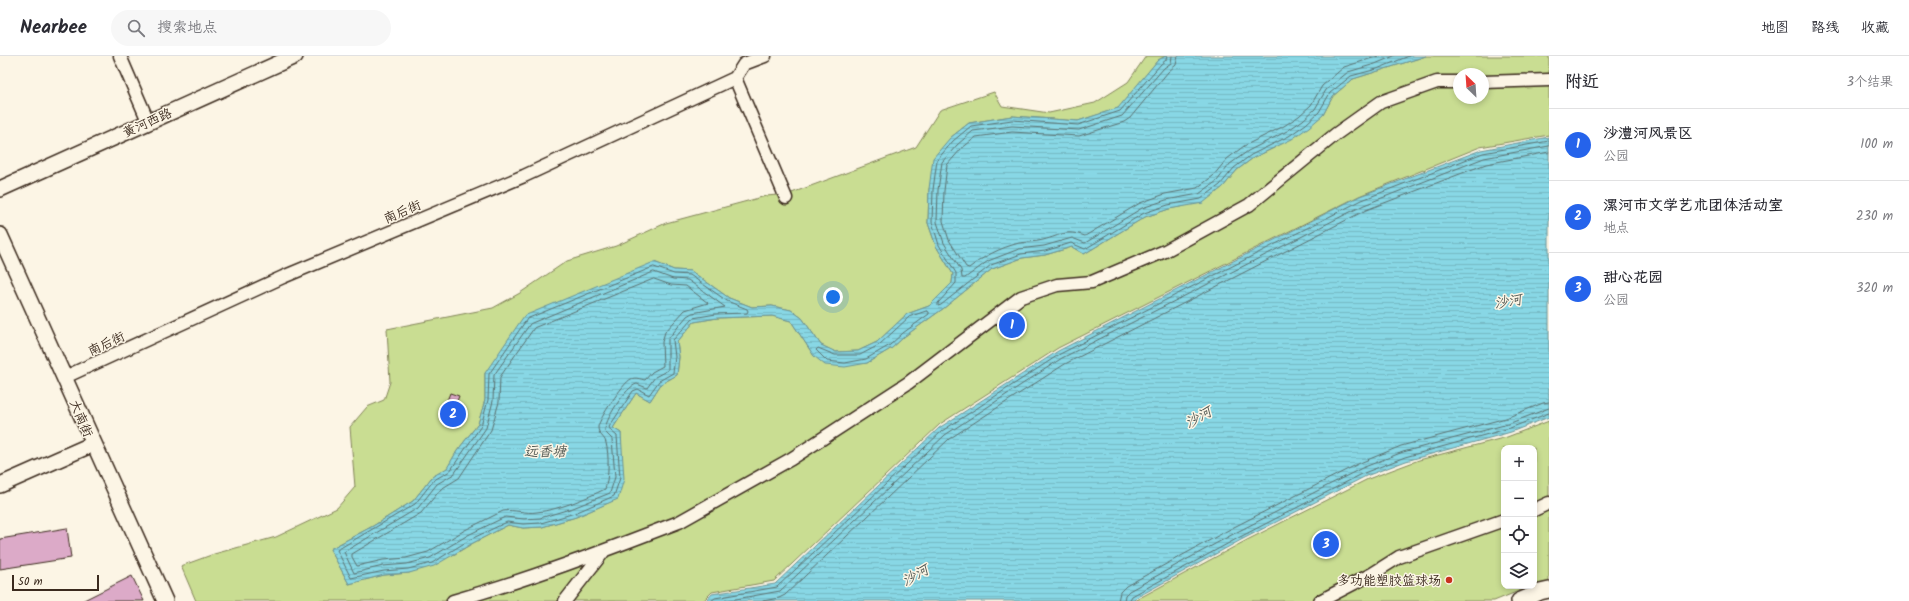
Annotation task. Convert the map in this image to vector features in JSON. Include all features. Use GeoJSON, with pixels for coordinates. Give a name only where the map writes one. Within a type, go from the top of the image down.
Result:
{"type":"FeatureCollection","features":[{"type":"Feature","properties":{"kind":"street"},"geometry":{"type":"LineString","coordinates":[[120,56],[148,121]]}},
{"type":"Feature","properties":{"kind":"street","name":"黄河西路"},"geometry":{"type":"LineString","coordinates":[[0,189],[295,56]]}},
{"type":"Feature","properties":{"kind":"street"},"geometry":{"type":"LineString","coordinates":[[765,56],[743,60],[735,78],[786,198]]}},
{"type":"Feature","properties":{"kind":"street","name":"南后街"},"geometry":{"type":"LineString","coordinates":[[65,377],[283,277],[524,176],[735,78]]}},
{"type":"Feature","properties":{"kind":"street"},"geometry":{"type":"LineString","coordinates":[[1489,82],[1549,80]]}},
{"type":"Feature","properties":{"kind":"street"},"geometry":{"type":"LineString","coordinates":[[453,601],[514,584],[679,522],[791,459],[908,383],[1021,297],[1057,285],[1092,282],[1166,251],[1249,205],[1336,134],[1381,102],[1437,82],[1453,82]]}},
{"type":"Feature","properties":{"kind":"street","name":"大南街"},"geometry":{"type":"LineString","coordinates":[[0,235],[165,601]]}},
{"type":"Feature","properties":{"kind":"street"},"geometry":{"type":"LineString","coordinates":[[0,485],[93,444]]}},
{"type":"Feature","properties":{"kind":"street"},"geometry":{"type":"LineString","coordinates":[[1537,509],[1549,503]]}},
{"type":"Feature","properties":{"kind":"street"},"geometry":{"type":"LineString","coordinates":[[1320,601],[1372,574],[1399,557],[1501,521]]}},
{"type":"Feature","properties":{"kind":"street"},"geometry":{"type":"LineString","coordinates":[[565,601],[604,551]]}},
{"type":"Feature","properties":{"kind":"street"},"geometry":{"type":"LineString","coordinates":[[1519,601],[1540,592],[1549,590]]}},
{"type":"Feature","properties":{"kind":"green space"},"geometry":{"type":"Polygon","coordinates":[[[1146,56],[1166,56],[1158,60],[1119,108],[1078,121],[1012,116],[969,123],[950,138],[929,189],[928,223],[936,246],[953,274],[952,283],[929,306],[907,314],[877,342],[858,351],[835,352],[821,345],[802,318],[791,310],[772,306],[752,307],[729,298],[691,271],[674,270],[654,262],[485,373],[485,400],[478,424],[457,451],[447,469],[432,477],[413,501],[373,526],[330,549],[349,584],[384,575],[409,573],[455,554],[508,525],[523,528],[542,527],[576,517],[617,499],[621,433],[613,428],[636,393],[650,401],[661,384],[677,375],[679,357],[677,342],[694,322],[717,318],[772,316],[791,321],[814,356],[867,363],[892,348],[905,336],[944,308],[992,269],[1022,258],[1045,255],[1072,247],[1084,254],[1145,217],[1169,209],[1203,202],[1223,187],[1237,170],[1253,158],[1274,148],[1323,115],[1333,96],[1353,79],[1426,56],[1549,56],[1549,135],[1480,147],[1359,196],[1058,348],[940,424],[774,581],[712,592],[703,601],[196,601],[181,566],[214,554],[276,537],[337,508],[355,487],[350,427],[367,407],[384,400],[390,382],[387,329],[493,308],[520,293],[567,261],[616,246],[666,223],[766,196],[789,194],[916,147],[940,110],[994,92],[1002,106],[1049,113],[1095,103],[1128,82],[1146,56]]]}},
{"type":"Feature","properties":{"kind":"green space"},"geometry":{"type":"Polygon","coordinates":[[[1549,421],[1549,582],[1537,584],[1537,445],[1501,445],[1501,589],[1524,589],[1494,601],[1134,601],[1247,540],[1368,479],[1419,460],[1507,437],[1549,421]]]}},
{"type":"Feature","properties":{"kind":"water","name":"远香塘"},"geometry":{"type":"Polygon","coordinates":[[[1166,56],[1426,56],[1353,79],[1333,96],[1323,115],[1309,127],[1292,139],[1253,158],[1237,170],[1223,187],[1203,203],[1169,209],[1145,217],[1084,254],[1072,247],[1045,255],[1022,258],[992,269],[944,308],[905,336],[892,348],[867,363],[845,367],[825,365],[814,356],[791,321],[772,316],[717,318],[694,322],[677,342],[679,357],[677,375],[661,384],[650,401],[636,393],[613,428],[621,433],[624,479],[618,499],[576,517],[542,527],[523,528],[508,525],[473,543],[434,566],[409,573],[384,575],[349,584],[330,549],[373,526],[413,501],[432,477],[447,468],[457,451],[478,424],[485,400],[485,373],[524,316],[654,262],[674,270],[691,271],[729,298],[752,307],[772,306],[791,310],[802,318],[821,345],[836,352],[858,351],[877,342],[907,314],[929,306],[952,283],[953,274],[936,246],[928,223],[929,189],[933,158],[950,138],[969,123],[1012,116],[1078,121],[1118,108],[1158,60],[1166,56]]]}},
{"type":"Feature","properties":{"kind":"water","name":"沙河"},"geometry":{"type":"Polygon","coordinates":[[[1549,137],[1549,417],[1511,432],[1406,461],[1366,476],[1241,540],[1130,601],[706,601],[712,594],[775,584],[939,428],[1058,351],[1360,196],[1481,150],[1549,137]]]}},
{"type":"Feature","properties":{"kind":"building"},"geometry":{"type":"Polygon","coordinates":[[[450,393],[459,396],[454,409],[465,413],[462,423],[441,416],[450,393]]]}},
{"type":"Feature","properties":{"kind":"building"},"geometry":{"type":"Polygon","coordinates":[[[67,528],[71,558],[0,569],[0,539],[67,528]]]}},
{"type":"Feature","properties":{"kind":"building"},"geometry":{"type":"Polygon","coordinates":[[[132,576],[144,601],[82,601],[132,576]]]}},
{"type":"Feature","properties":{"kind":"place","name":"沙澧河风景区"},"geometry":{"type":"Point","coordinates":[1012,325]}},
{"type":"Feature","properties":{"kind":"place","name":"漯河市文学艺术团体活动室"},"geometry":{"type":"Point","coordinates":[453,414]}},
{"type":"Feature","properties":{"kind":"place","name":"甜心花园"},"geometry":{"type":"Point","coordinates":[1326,544]}},
{"type":"Feature","properties":{"kind":"place","name":"多功能塑胶篮球场"},"geometry":{"type":"Point","coordinates":[1449,580]}}]}
